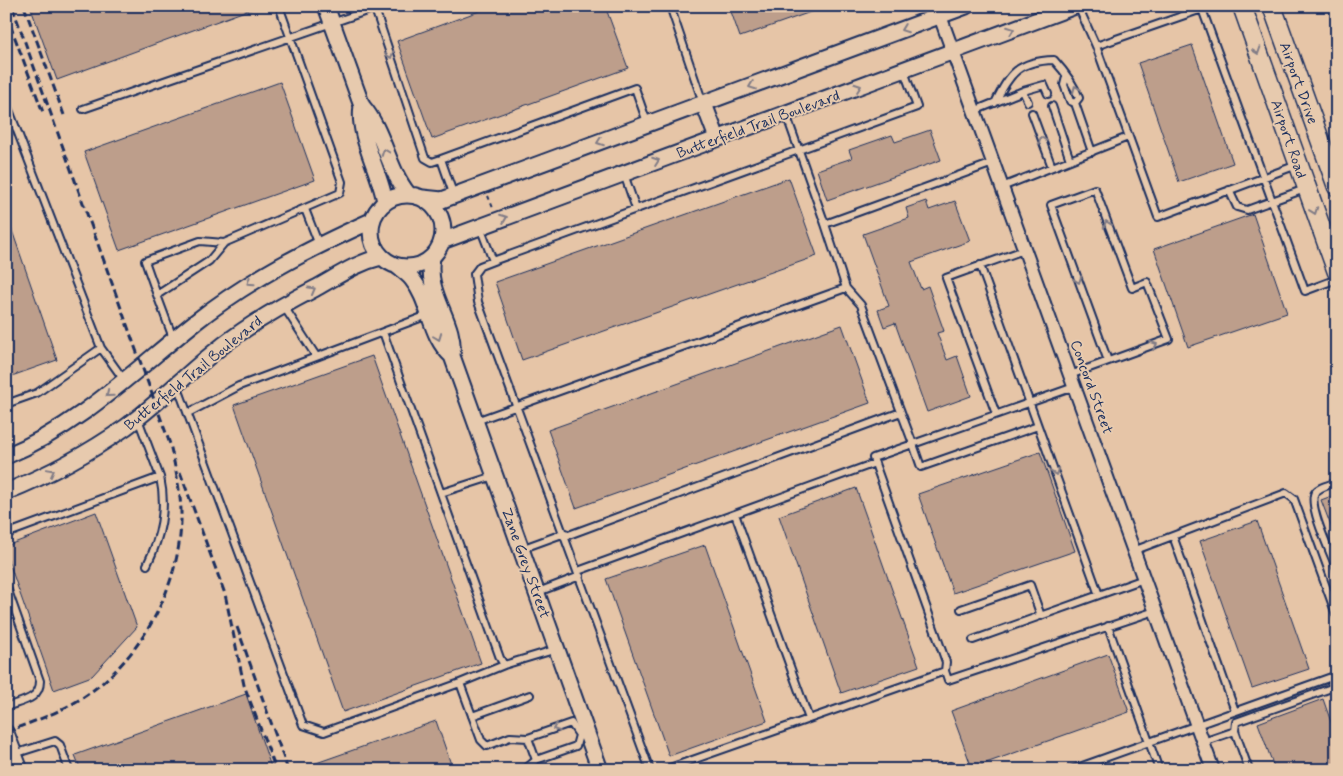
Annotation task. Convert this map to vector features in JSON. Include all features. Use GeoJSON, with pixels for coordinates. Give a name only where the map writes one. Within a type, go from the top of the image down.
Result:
{"type":"FeatureCollection","features":[{"type":"Feature","properties":{"kind":"main road","name":"Airport Road"},"geometry":{"type":"LineString","coordinates":[[1242,6],[1297,165],[1337,272]]}},
{"type":"Feature","properties":{"kind":"main road","name":"Airport Drive"},"geometry":{"type":"LineString","coordinates":[[1272,6],[1337,187]]}},
{"type":"Feature","properties":{"kind":"street"},"geometry":{"type":"LineString","coordinates":[[326,6],[362,106],[372,117],[393,172],[408,194]]}},
{"type":"Feature","properties":{"kind":"street"},"geometry":{"type":"LineString","coordinates":[[423,198],[436,209],[443,224],[442,241],[432,257],[416,266],[397,266],[381,257],[371,241],[371,221],[376,210],[396,196],[408,194],[442,200],[454,196],[966,6]]}},
{"type":"Feature","properties":{"kind":"street","name":"Butterfield Trail Boulevard"},"geometry":{"type":"LineString","coordinates":[[442,241],[1076,6]]}},
{"type":"Feature","properties":{"kind":"street","name":"Concord Street"},"geometry":{"type":"LineString","coordinates":[[940,16],[1213,770]]}},
{"type":"Feature","properties":{"kind":"street"},"geometry":{"type":"LineString","coordinates":[[704,104],[717,138]]}},
{"type":"Feature","properties":{"kind":"street"},"geometry":{"type":"LineString","coordinates":[[362,106],[360,120],[380,175],[385,202]]}},
{"type":"Feature","properties":{"kind":"street"},"geometry":{"type":"LineString","coordinates":[[6,456],[49,435],[101,401],[174,340],[247,284],[319,245],[371,221]]}},
{"type":"Feature","properties":{"kind":"street","name":"Butterfield Trail Boulevard"},"geometry":{"type":"LineString","coordinates":[[6,492],[33,482],[95,448],[137,418],[222,346],[263,316],[362,262],[381,257]]}},
{"type":"Feature","properties":{"kind":"street","name":"Zane Grey Street"},"geometry":{"type":"LineString","coordinates":[[432,257],[430,272],[432,288],[451,334],[453,344],[452,356],[557,649],[583,734],[600,770]]}},
{"type":"Feature","properties":{"kind":"street","name":"Zane Grey Street"},"geometry":{"type":"LineString","coordinates":[[397,266],[412,278],[420,292],[441,347],[452,356]]}},
{"type":"Feature","properties":{"kind":"street"},"geometry":{"type":"LineString","coordinates":[[6,733],[20,770]]}},
{"type":"Feature","properties":{"kind":"lane"},"geometry":{"type":"LineString","coordinates":[[157,295],[209,261],[224,243],[340,193],[342,182],[279,6]]}},
{"type":"Feature","properties":{"kind":"lane"},"geometry":{"type":"LineString","coordinates":[[670,6],[704,104]]}},
{"type":"Feature","properties":{"kind":"lane"},"geometry":{"type":"LineString","coordinates":[[1076,6],[1096,46],[1158,217],[1297,165]]}},
{"type":"Feature","properties":{"kind":"lane"},"geometry":{"type":"LineString","coordinates":[[83,109],[332,24],[376,7],[425,158],[432,162],[635,88],[648,125]]}},
{"type":"Feature","properties":{"kind":"lane"},"geometry":{"type":"LineString","coordinates":[[1096,46],[1202,9],[1305,291],[1337,279]]}},
{"type":"Feature","properties":{"kind":"lane"},"geometry":{"type":"LineString","coordinates":[[995,103],[1010,75],[1027,65],[1054,60],[1066,77],[1074,82],[1079,98],[1075,103]]}},
{"type":"Feature","properties":{"kind":"lane"},"geometry":{"type":"LineString","coordinates":[[650,770],[518,406],[478,302],[474,285],[474,274],[480,266],[493,261],[916,108],[904,71]]}},
{"type":"Feature","properties":{"kind":"lane"},"geometry":{"type":"LineString","coordinates":[[1066,77],[1064,85],[1070,101],[1075,103],[1092,152]]}},
{"type":"Feature","properties":{"kind":"lane"},"geometry":{"type":"LineString","coordinates":[[974,112],[1023,91],[1044,85],[1048,94]]}},
{"type":"Feature","properties":{"kind":"lane"},"geometry":{"type":"LineString","coordinates":[[1023,91],[1028,102]]}},
{"type":"Feature","properties":{"kind":"lane"},"geometry":{"type":"LineString","coordinates":[[6,102],[101,348],[125,381]]}},
{"type":"Feature","properties":{"kind":"lane"},"geometry":{"type":"LineString","coordinates":[[1052,106],[1070,160]]}},
{"type":"Feature","properties":{"kind":"lane"},"geometry":{"type":"LineString","coordinates":[[1032,113],[1052,167]]}},
{"type":"Feature","properties":{"kind":"lane"},"geometry":{"type":"LineString","coordinates":[[786,114],[846,288],[861,305],[921,467],[1038,426]]}},
{"type":"Feature","properties":{"kind":"lane"},"geometry":{"type":"LineString","coordinates":[[1002,187],[1128,137]]}},
{"type":"Feature","properties":{"kind":"lane"},"geometry":{"type":"LineString","coordinates":[[441,159],[454,196]]}},
{"type":"Feature","properties":{"kind":"lane"},"geometry":{"type":"LineString","coordinates":[[825,224],[993,163]]}},
{"type":"Feature","properties":{"kind":"lane"},"geometry":{"type":"LineString","coordinates":[[624,173],[636,209]]}},
{"type":"Feature","properties":{"kind":"lane"},"geometry":{"type":"LineString","coordinates":[[1108,361],[1052,205],[1095,189],[1132,288],[1147,282],[1169,339],[1108,361],[1030,402],[873,458],[946,662],[945,671],[948,680],[1155,611]]}},
{"type":"Feature","properties":{"kind":"lane"},"geometry":{"type":"LineString","coordinates":[[1229,190],[1240,210],[1254,208],[1306,189]]}},
{"type":"Feature","properties":{"kind":"lane"},"geometry":{"type":"LineString","coordinates":[[304,209],[319,245]]}},
{"type":"Feature","properties":{"kind":"lane"},"geometry":{"type":"LineString","coordinates":[[480,227],[493,261]]}},
{"type":"Feature","properties":{"kind":"lane"},"geometry":{"type":"LineString","coordinates":[[174,340],[145,261],[200,241],[224,243]]}},
{"type":"Feature","properties":{"kind":"lane"},"geometry":{"type":"LineString","coordinates":[[996,414],[946,278],[1024,250]]}},
{"type":"Feature","properties":{"kind":"lane"},"geometry":{"type":"LineString","coordinates":[[980,266],[1099,595]]}},
{"type":"Feature","properties":{"kind":"lane"},"geometry":{"type":"LineString","coordinates":[[475,421],[846,288]]}},
{"type":"Feature","properties":{"kind":"lane"},"geometry":{"type":"LineString","coordinates":[[283,305],[316,356]]}},
{"type":"Feature","properties":{"kind":"lane"},"geometry":{"type":"LineString","coordinates":[[188,413],[239,386],[429,314]]}},
{"type":"Feature","properties":{"kind":"lane"},"geometry":{"type":"LineString","coordinates":[[383,332],[504,666]]}},
{"type":"Feature","properties":{"kind":"lane"},"geometry":{"type":"LineString","coordinates":[[6,404],[37,393],[101,348]]}},
{"type":"Feature","properties":{"kind":"lane"},"geometry":{"type":"LineString","coordinates":[[177,385],[303,725],[324,732],[504,666],[557,649]]}},
{"type":"Feature","properties":{"kind":"lane"},"geometry":{"type":"LineString","coordinates":[[521,549],[565,535],[901,412]]}},
{"type":"Feature","properties":{"kind":"lane"},"geometry":{"type":"LineString","coordinates":[[137,418],[160,477],[164,512],[158,543],[147,565]]}},
{"type":"Feature","properties":{"kind":"lane"},"geometry":{"type":"LineString","coordinates":[[536,593],[579,574],[875,463]]}},
{"type":"Feature","properties":{"kind":"lane"},"geometry":{"type":"LineString","coordinates":[[441,493],[494,475]]}},
{"type":"Feature","properties":{"kind":"lane"},"geometry":{"type":"LineString","coordinates":[[6,534],[160,477]]}},
{"type":"Feature","properties":{"kind":"lane"},"geometry":{"type":"LineString","coordinates":[[1337,482],[1318,489],[1314,495],[1315,510],[1337,570]]}},
{"type":"Feature","properties":{"kind":"lane"},"geometry":{"type":"LineString","coordinates":[[1134,551],[1286,493],[1294,499],[1337,617]]}},
{"type":"Feature","properties":{"kind":"lane"},"geometry":{"type":"LineString","coordinates":[[736,514],[809,719]]}},
{"type":"Feature","properties":{"kind":"lane"},"geometry":{"type":"LineString","coordinates":[[1173,536],[1235,711]]}},
{"type":"Feature","properties":{"kind":"lane"},"geometry":{"type":"LineString","coordinates":[[973,640],[1144,579]]}},
{"type":"Feature","properties":{"kind":"lane"},"geometry":{"type":"LineString","coordinates":[[6,585],[40,681],[40,690],[36,696],[6,707]]}},
{"type":"Feature","properties":{"kind":"lane"},"geometry":{"type":"LineString","coordinates":[[961,609],[1030,585],[1041,616]]}},
{"type":"Feature","properties":{"kind":"lane"},"geometry":{"type":"LineString","coordinates":[[1108,626],[1160,770]]}},
{"type":"Feature","properties":{"kind":"lane"},"geometry":{"type":"LineString","coordinates":[[664,770],[945,671]]}},
{"type":"Feature","properties":{"kind":"lane"},"geometry":{"type":"LineString","coordinates":[[1071,770],[1337,675]]}},
{"type":"Feature","properties":{"kind":"lane"},"geometry":{"type":"LineString","coordinates":[[460,683],[481,740],[487,746],[510,738],[528,738],[571,723],[583,734],[576,746],[536,760],[525,770]]}},
{"type":"Feature","properties":{"kind":"lane"},"geometry":{"type":"LineString","coordinates":[[1249,770],[1235,731],[1236,722],[1337,686]]}},
{"type":"Feature","properties":{"kind":"lane"},"geometry":{"type":"LineString","coordinates":[[472,716],[530,695]]}},
{"type":"Feature","properties":{"kind":"lane"},"geometry":{"type":"LineString","coordinates":[[1203,742],[1235,731]]}},
{"type":"Feature","properties":{"kind":"lane"},"geometry":{"type":"LineString","coordinates":[[528,738],[536,760]]}},
{"type":"Feature","properties":{"kind":"lane"},"geometry":{"type":"LineString","coordinates":[[14,754],[55,741],[60,746],[69,770]]}},
{"type":"Feature","properties":{"kind":"lane"},"geometry":{"type":"LineString","coordinates":[[939,770],[950,766]]}},
{"type":"Feature","properties":{"kind":"path"},"geometry":{"type":"LineString","coordinates":[[486,191],[494,212]]}},
{"type":"Feature","properties":{"kind":"building"},"geometry":{"type":"Polygon","coordinates":[[[30,6],[256,6],[256,7],[57,80],[30,6]]]}},
{"type":"Feature","properties":{"kind":"building"},"geometry":{"type":"Polygon","coordinates":[[[493,6],[605,6],[628,68],[432,139],[397,41],[493,6]]]}},
{"type":"Feature","properties":{"kind":"building"},"geometry":{"type":"Polygon","coordinates":[[[729,6],[822,6],[822,8],[740,37],[729,6]]]}},
{"type":"Feature","properties":{"kind":"building"},"geometry":{"type":"Polygon","coordinates":[[[1192,45],[1233,163],[1179,182],[1138,63],[1192,45]]]}},
{"type":"Feature","properties":{"kind":"building"},"geometry":{"type":"Polygon","coordinates":[[[280,82],[315,180],[119,250],[84,152],[280,82]]]}},
{"type":"Feature","properties":{"kind":"building"},"geometry":{"type":"Polygon","coordinates":[[[930,130],[941,160],[827,200],[817,170],[852,158],[849,150],[892,135],[895,142],[930,130]]]}},
{"type":"Feature","properties":{"kind":"building"},"geometry":{"type":"Polygon","coordinates":[[[789,178],[817,256],[522,360],[495,282],[789,178]]]}},
{"type":"Feature","properties":{"kind":"building"},"geometry":{"type":"Polygon","coordinates":[[[926,201],[929,210],[955,201],[970,241],[911,262],[921,289],[928,286],[944,331],[937,333],[947,360],[957,356],[971,396],[927,412],[895,323],[884,327],[878,310],[889,306],[863,234],[909,218],[906,208],[926,201]]]}},
{"type":"Feature","properties":{"kind":"building"},"geometry":{"type":"Polygon","coordinates":[[[1253,214],[1287,313],[1188,347],[1154,249],[1253,214]]]}},
{"type":"Feature","properties":{"kind":"building"},"geometry":{"type":"Polygon","coordinates":[[[8,219],[57,360],[6,378],[6,220],[8,219]]]}},
{"type":"Feature","properties":{"kind":"building"},"geometry":{"type":"Polygon","coordinates":[[[842,325],[870,403],[576,508],[548,430],[842,325]]]}},
{"type":"Feature","properties":{"kind":"building"},"geometry":{"type":"Polygon","coordinates":[[[372,356],[481,663],[343,712],[234,405],[372,356]]]}},
{"type":"Feature","properties":{"kind":"building"},"geometry":{"type":"Polygon","coordinates":[[[1040,452],[1075,551],[953,593],[918,494],[1040,452]]]}},
{"type":"Feature","properties":{"kind":"building"},"geometry":{"type":"Polygon","coordinates":[[[856,488],[919,666],[841,693],[779,516],[856,488]]]}},
{"type":"Feature","properties":{"kind":"building"},"geometry":{"type":"Polygon","coordinates":[[[1337,494],[1337,539],[1336,539],[1321,500],[1337,494]]]}},
{"type":"Feature","properties":{"kind":"building"},"geometry":{"type":"Polygon","coordinates":[[[96,512],[137,627],[92,676],[54,690],[6,554],[6,546],[96,512]]]}},
{"type":"Feature","properties":{"kind":"building"},"geometry":{"type":"Polygon","coordinates":[[[1257,521],[1309,669],[1252,688],[1200,541],[1257,521]]]}},
{"type":"Feature","properties":{"kind":"building"},"geometry":{"type":"Polygon","coordinates":[[[705,545],[767,721],[669,756],[606,579],[705,545]]]}},
{"type":"Feature","properties":{"kind":"building"},"geometry":{"type":"Polygon","coordinates":[[[1108,654],[1129,712],[972,768],[951,711],[1108,654]]]}},
{"type":"Feature","properties":{"kind":"building"},"geometry":{"type":"Polygon","coordinates":[[[246,694],[272,770],[81,770],[75,755],[246,694]]]}},
{"type":"Feature","properties":{"kind":"building"},"geometry":{"type":"Polygon","coordinates":[[[1323,699],[1337,739],[1337,770],[1275,770],[1258,723],[1323,699]]]}},
{"type":"Feature","properties":{"kind":"building"},"geometry":{"type":"Polygon","coordinates":[[[436,721],[453,770],[303,770],[302,768],[436,721]]]}},
{"type":"Feature","properties":{"kind":"railway"},"geometry":{"type":"LineString","coordinates":[[6,732],[45,717],[82,698],[104,682],[140,641],[155,617],[175,565],[180,538],[181,511],[170,444],[12,6]]}},
{"type":"Feature","properties":{"kind":"railway"},"geometry":{"type":"LineString","coordinates":[[24,6],[64,115]]}},
{"type":"Feature","properties":{"kind":"railway"},"geometry":{"type":"LineString","coordinates":[[6,14],[44,115]]}},
{"type":"Feature","properties":{"kind":"railway"},"geometry":{"type":"LineString","coordinates":[[180,472],[225,594],[244,685],[276,770]]}},
{"type":"Feature","properties":{"kind":"railway"},"geometry":{"type":"LineString","coordinates":[[237,627],[288,770]]}}]}
